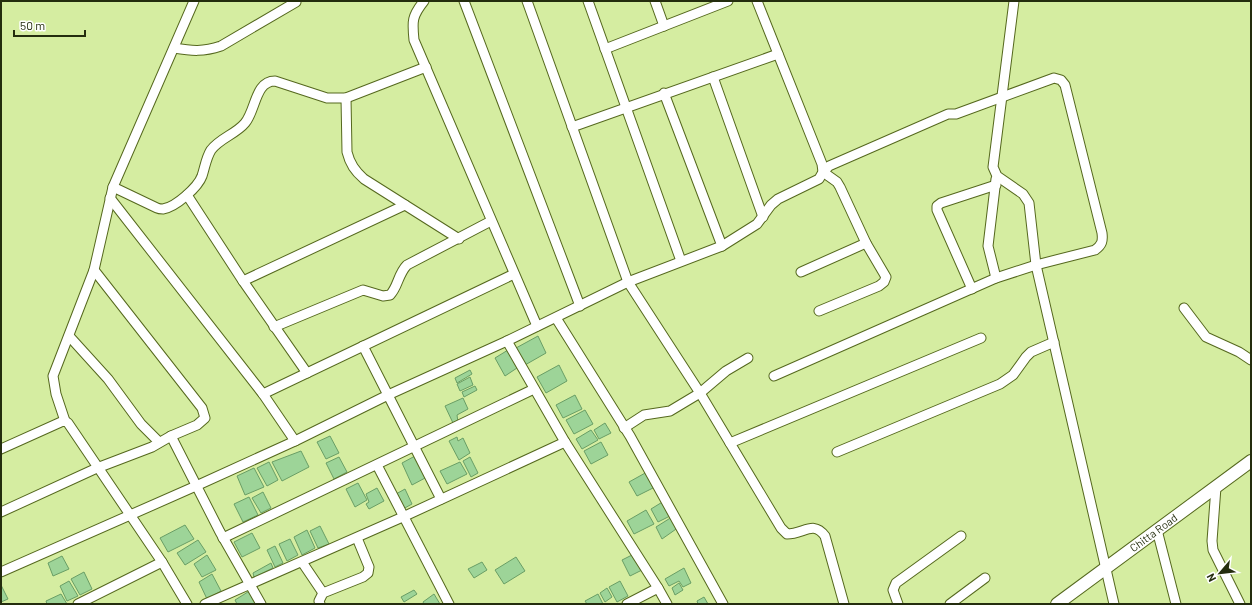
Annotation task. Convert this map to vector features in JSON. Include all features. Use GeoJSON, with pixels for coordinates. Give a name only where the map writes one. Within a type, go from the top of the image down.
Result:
{"type":"FeatureCollection","features":[{"type":"Feature","properties":{"kind":"street"},"geometry":{"type":"LineString","coordinates":[[187,604],[162,562],[65,421],[56,394],[53,376],[94,270],[113,187],[194,1]]}},
{"type":"Feature","properties":{"kind":"street"},"geometry":{"type":"LineString","coordinates":[[424,1],[415,12],[413,26],[414,40],[537,326]]}},
{"type":"Feature","properties":{"kind":"street"},"geometry":{"type":"LineString","coordinates":[[464,1],[580,306]]}},
{"type":"Feature","properties":{"kind":"street"},"geometry":{"type":"LineString","coordinates":[[527,1],[628,282],[700,393],[784,531],[787,534],[793,534],[815,528],[820,530],[825,536],[844,604]]}},
{"type":"Feature","properties":{"kind":"street"},"geometry":{"type":"LineString","coordinates":[[588,1],[681,261]]}},
{"type":"Feature","properties":{"kind":"street"},"geometry":{"type":"LineString","coordinates":[[655,1],[664,26]]}},
{"type":"Feature","properties":{"kind":"street"},"geometry":{"type":"LineString","coordinates":[[605,49],[728,1]]}},
{"type":"Feature","properties":{"kind":"street"},"geometry":{"type":"LineString","coordinates":[[757,1],[822,164],[823,172],[840,186],[866,243],[886,277],[884,282],[879,286],[819,311]]}},
{"type":"Feature","properties":{"kind":"street"},"geometry":{"type":"LineString","coordinates":[[996,278],[988,246],[996,180],[993,167],[1014,1]]}},
{"type":"Feature","properties":{"kind":"street"},"geometry":{"type":"LineString","coordinates":[[174,48],[195,51],[208,50],[221,46],[296,2]]}},
{"type":"Feature","properties":{"kind":"street"},"geometry":{"type":"LineString","coordinates":[[572,127],[664,93],[778,54]]}},
{"type":"Feature","properties":{"kind":"street"},"geometry":{"type":"LineString","coordinates":[[113,187],[157,208],[163,209],[187,195],[197,185],[202,177],[207,156],[213,148],[244,124],[261,88],[269,81],[275,81],[327,98],[346,98],[426,67]]}},
{"type":"Feature","properties":{"kind":"street"},"geometry":{"type":"LineString","coordinates":[[712,76],[763,217]]}},
{"type":"Feature","properties":{"kind":"street"},"geometry":{"type":"LineString","coordinates":[[1,572],[295,441],[388,395],[508,341],[628,282],[722,246],[757,224],[778,199],[819,179],[829,166],[948,114],[956,114],[1054,78],[1061,80],[1065,85],[1102,233],[1103,239],[1101,246],[1095,250],[1036,264],[996,278],[774,376]]}},
{"type":"Feature","properties":{"kind":"street"},"geometry":{"type":"LineString","coordinates":[[664,93],[722,246]]}},
{"type":"Feature","properties":{"kind":"street"},"geometry":{"type":"LineString","coordinates":[[346,98],[347,152],[354,170],[364,179],[459,239]]}},
{"type":"Feature","properties":{"kind":"street"},"geometry":{"type":"LineString","coordinates":[[996,180],[1023,194],[1029,203],[1036,264],[1114,604]]}},
{"type":"Feature","properties":{"kind":"street"},"geometry":{"type":"LineString","coordinates":[[972,289],[937,210],[937,206],[996,180]]}},
{"type":"Feature","properties":{"kind":"street"},"geometry":{"type":"LineString","coordinates":[[187,195],[274,327],[307,373]]}},
{"type":"Feature","properties":{"kind":"street"},"geometry":{"type":"LineString","coordinates":[[110,198],[263,394],[295,441]]}},
{"type":"Feature","properties":{"kind":"street"},"geometry":{"type":"LineString","coordinates":[[243,281],[406,205]]}},
{"type":"Feature","properties":{"kind":"street"},"geometry":{"type":"LineString","coordinates":[[274,327],[363,290],[383,296],[390,295],[394,291],[399,275],[407,265],[491,221]]}},
{"type":"Feature","properties":{"kind":"street"},"geometry":{"type":"LineString","coordinates":[[801,272],[866,243]]}},
{"type":"Feature","properties":{"kind":"street"},"geometry":{"type":"LineString","coordinates":[[1,512],[97,468],[152,447],[171,436],[197,425],[205,418],[202,408],[94,270]]}},
{"type":"Feature","properties":{"kind":"street"},"geometry":{"type":"LineString","coordinates":[[263,394],[514,274]]}},
{"type":"Feature","properties":{"kind":"street"},"geometry":{"type":"LineString","coordinates":[[1184,308],[1206,337],[1239,352],[1251,360]]}},
{"type":"Feature","properties":{"kind":"street"},"geometry":{"type":"LineString","coordinates":[[556,318],[624,428],[723,604]]}},
{"type":"Feature","properties":{"kind":"street"},"geometry":{"type":"LineString","coordinates":[[69,336],[108,379],[141,424],[159,442]]}},
{"type":"Feature","properties":{"kind":"street"},"geometry":{"type":"LineString","coordinates":[[730,443],[980,338]]}},
{"type":"Feature","properties":{"kind":"street"},"geometry":{"type":"LineString","coordinates":[[508,341],[564,442],[667,604]]}},
{"type":"Feature","properties":{"kind":"street"},"geometry":{"type":"LineString","coordinates":[[837,452],[1000,384],[1013,375],[1031,352],[1054,342]]}},
{"type":"Feature","properties":{"kind":"street"},"geometry":{"type":"LineString","coordinates":[[363,346],[413,447],[441,499]]}},
{"type":"Feature","properties":{"kind":"street"},"geometry":{"type":"LineString","coordinates":[[624,428],[644,415],[670,411],[700,393],[726,371],[748,358]]}},
{"type":"Feature","properties":{"kind":"street"},"geometry":{"type":"LineString","coordinates":[[223,538],[534,389]]}},
{"type":"Feature","properties":{"kind":"street"},"geometry":{"type":"LineString","coordinates":[[1,449],[65,421]]}},
{"type":"Feature","properties":{"kind":"street"},"geometry":{"type":"LineString","coordinates":[[171,436],[223,538],[261,604]]}},
{"type":"Feature","properties":{"kind":"street"},"geometry":{"type":"LineString","coordinates":[[205,604],[357,538],[564,442]]}},
{"type":"Feature","properties":{"kind":"street","name":"Chitta Road"},"geometry":{"type":"LineString","coordinates":[[1057,604],[1251,461]]}},
{"type":"Feature","properties":{"kind":"street"},"geometry":{"type":"LineString","coordinates":[[377,465],[405,516],[449,604]]}},
{"type":"Feature","properties":{"kind":"street"},"geometry":{"type":"LineString","coordinates":[[1216,487],[1212,541],[1213,550],[1240,604]]}},
{"type":"Feature","properties":{"kind":"street"},"geometry":{"type":"LineString","coordinates":[[1157,530],[1176,604]]}},
{"type":"Feature","properties":{"kind":"street"},"geometry":{"type":"LineString","coordinates":[[898,604],[893,590],[896,583],[961,536]]}},
{"type":"Feature","properties":{"kind":"street"},"geometry":{"type":"LineString","coordinates":[[320,604],[319,601],[323,593],[364,577],[368,573],[369,567],[357,538]]}},
{"type":"Feature","properties":{"kind":"street"},"geometry":{"type":"LineString","coordinates":[[78,604],[162,562]]}},
{"type":"Feature","properties":{"kind":"street"},"geometry":{"type":"LineString","coordinates":[[302,562],[323,593]]}},
{"type":"Feature","properties":{"kind":"street"},"geometry":{"type":"LineString","coordinates":[[950,604],[985,578]]}},
{"type":"Feature","properties":{"kind":"street"},"geometry":{"type":"LineString","coordinates":[[627,604],[658,588]]}},
{"type":"Feature","properties":{"kind":"building"},"geometry":{"type":"Polygon","coordinates":[[[538,336],[546,353],[525,365],[516,348],[538,336]]]}},
{"type":"Feature","properties":{"kind":"building"},"geometry":{"type":"Polygon","coordinates":[[[508,350],[517,368],[505,376],[495,358],[508,350]]]}},
{"type":"Feature","properties":{"kind":"building"},"geometry":{"type":"Polygon","coordinates":[[[559,365],[567,381],[546,393],[537,377],[559,365]]]}},
{"type":"Feature","properties":{"kind":"building"},"geometry":{"type":"Polygon","coordinates":[[[470,370],[472,374],[457,383],[455,378],[470,370]]]}},
{"type":"Feature","properties":{"kind":"building"},"geometry":{"type":"Polygon","coordinates":[[[470,377],[473,385],[460,391],[457,384],[470,377]]]}},
{"type":"Feature","properties":{"kind":"building"},"geometry":{"type":"Polygon","coordinates":[[[475,386],[477,390],[464,397],[462,392],[475,386]]]}},
{"type":"Feature","properties":{"kind":"building"},"geometry":{"type":"Polygon","coordinates":[[[575,395],[582,409],[563,418],[556,405],[575,395]]]}},
{"type":"Feature","properties":{"kind":"building"},"geometry":{"type":"Polygon","coordinates":[[[463,398],[468,409],[457,415],[458,422],[453,423],[445,406],[463,398]]]}},
{"type":"Feature","properties":{"kind":"building"},"geometry":{"type":"Polygon","coordinates":[[[585,410],[593,424],[574,434],[566,420],[585,410]]]}},
{"type":"Feature","properties":{"kind":"building"},"geometry":{"type":"Polygon","coordinates":[[[605,423],[611,433],[599,439],[594,430],[605,423]]]}},
{"type":"Feature","properties":{"kind":"building"},"geometry":{"type":"Polygon","coordinates":[[[591,430],[598,440],[582,449],[576,439],[591,430]]]}},
{"type":"Feature","properties":{"kind":"building"},"geometry":{"type":"Polygon","coordinates":[[[330,436],[339,453],[326,459],[317,442],[330,436]]]}},
{"type":"Feature","properties":{"kind":"building"},"geometry":{"type":"Polygon","coordinates":[[[457,437],[458,441],[463,438],[470,453],[459,460],[449,441],[457,437]]]}},
{"type":"Feature","properties":{"kind":"building"},"geometry":{"type":"Polygon","coordinates":[[[601,442],[608,455],[591,464],[584,451],[601,442]]]}},
{"type":"Feature","properties":{"kind":"building"},"geometry":{"type":"Polygon","coordinates":[[[301,451],[309,467],[282,481],[272,462],[301,451]]]}},
{"type":"Feature","properties":{"kind":"building"},"geometry":{"type":"Polygon","coordinates":[[[415,456],[427,477],[412,485],[402,463],[415,456]]]}},
{"type":"Feature","properties":{"kind":"building"},"geometry":{"type":"Polygon","coordinates":[[[339,457],[347,472],[334,479],[326,463],[339,457]]]}},
{"type":"Feature","properties":{"kind":"building"},"geometry":{"type":"Polygon","coordinates":[[[470,457],[478,473],[471,477],[463,461],[470,457]]]}},
{"type":"Feature","properties":{"kind":"building"},"geometry":{"type":"Polygon","coordinates":[[[269,462],[278,480],[267,486],[257,468],[269,462]]]}},
{"type":"Feature","properties":{"kind":"building"},"geometry":{"type":"Polygon","coordinates":[[[460,462],[467,474],[447,484],[440,471],[460,462]]]}},
{"type":"Feature","properties":{"kind":"building"},"geometry":{"type":"Polygon","coordinates":[[[254,468],[264,487],[245,495],[237,476],[254,468]]]}},
{"type":"Feature","properties":{"kind":"building"},"geometry":{"type":"Polygon","coordinates":[[[647,472],[655,487],[637,496],[629,482],[647,472]]]}},
{"type":"Feature","properties":{"kind":"building"},"geometry":{"type":"Polygon","coordinates":[[[358,483],[367,500],[355,507],[346,489],[358,483]]]}},
{"type":"Feature","properties":{"kind":"building"},"geometry":{"type":"Polygon","coordinates":[[[377,488],[384,501],[369,509],[366,504],[369,502],[366,494],[377,488]]]}},
{"type":"Feature","properties":{"kind":"building"},"geometry":{"type":"Polygon","coordinates":[[[405,489],[412,504],[403,509],[396,494],[405,489]]]}},
{"type":"Feature","properties":{"kind":"building"},"geometry":{"type":"Polygon","coordinates":[[[263,492],[271,508],[261,513],[252,498],[263,492]]]}},
{"type":"Feature","properties":{"kind":"building"},"geometry":{"type":"Polygon","coordinates":[[[249,497],[258,515],[243,522],[234,504],[249,497]]]}},
{"type":"Feature","properties":{"kind":"building"},"geometry":{"type":"Polygon","coordinates":[[[664,501],[672,515],[658,522],[651,509],[664,501]]]}},
{"type":"Feature","properties":{"kind":"building"},"geometry":{"type":"Polygon","coordinates":[[[646,510],[654,524],[634,534],[627,521],[646,510]]]}},
{"type":"Feature","properties":{"kind":"building"},"geometry":{"type":"Polygon","coordinates":[[[672,517],[679,527],[662,539],[656,527],[672,517]]]}},
{"type":"Feature","properties":{"kind":"building"},"geometry":{"type":"Polygon","coordinates":[[[185,525],[194,539],[168,552],[160,538],[185,525]]]}},
{"type":"Feature","properties":{"kind":"building"},"geometry":{"type":"Polygon","coordinates":[[[320,526],[329,544],[318,548],[310,531],[320,526]]]}},
{"type":"Feature","properties":{"kind":"building"},"geometry":{"type":"Polygon","coordinates":[[[307,530],[315,548],[302,555],[294,537],[307,530]]]}},
{"type":"Feature","properties":{"kind":"building"},"geometry":{"type":"Polygon","coordinates":[[[252,533],[260,548],[242,557],[234,542],[252,533]]]}},
{"type":"Feature","properties":{"kind":"building"},"geometry":{"type":"Polygon","coordinates":[[[290,539],[298,555],[287,561],[279,544],[290,539]]]}},
{"type":"Feature","properties":{"kind":"building"},"geometry":{"type":"Polygon","coordinates":[[[198,540],[206,552],[185,565],[177,553],[198,540]]]}},
{"type":"Feature","properties":{"kind":"building"},"geometry":{"type":"Polygon","coordinates":[[[275,546],[283,563],[275,567],[267,550],[275,546]]]}},
{"type":"Feature","properties":{"kind":"building"},"geometry":{"type":"Polygon","coordinates":[[[634,554],[644,569],[630,576],[622,560],[634,554]]]}},
{"type":"Feature","properties":{"kind":"building"},"geometry":{"type":"Polygon","coordinates":[[[207,555],[216,570],[202,577],[194,564],[207,555]]]}},
{"type":"Feature","properties":{"kind":"building"},"geometry":{"type":"Polygon","coordinates":[[[62,556],[69,569],[53,576],[48,563],[62,556]]]}},
{"type":"Feature","properties":{"kind":"building"},"geometry":{"type":"Polygon","coordinates":[[[516,557],[525,571],[504,584],[495,570],[516,557]]]}},
{"type":"Feature","properties":{"kind":"building"},"geometry":{"type":"Polygon","coordinates":[[[482,562],[487,570],[474,578],[468,569],[482,562]]]}},
{"type":"Feature","properties":{"kind":"building"},"geometry":{"type":"Polygon","coordinates":[[[271,563],[273,568],[254,577],[253,573],[271,563]]]}},
{"type":"Feature","properties":{"kind":"building"},"geometry":{"type":"Polygon","coordinates":[[[684,568],[691,583],[683,587],[679,581],[669,586],[665,579],[684,568]]]}},
{"type":"Feature","properties":{"kind":"building"},"geometry":{"type":"Polygon","coordinates":[[[84,572],[92,589],[80,595],[71,579],[84,572]]]}},
{"type":"Feature","properties":{"kind":"building"},"geometry":{"type":"Polygon","coordinates":[[[212,574],[221,591],[207,599],[199,582],[212,574]]]}},
{"type":"Feature","properties":{"kind":"building"},"geometry":{"type":"Polygon","coordinates":[[[69,581],[78,596],[67,601],[60,586],[69,581]]]}},
{"type":"Feature","properties":{"kind":"building"},"geometry":{"type":"Polygon","coordinates":[[[620,581],[628,596],[617,602],[609,587],[620,581]]]}},
{"type":"Feature","properties":{"kind":"building"},"geometry":{"type":"Polygon","coordinates":[[[679,583],[683,590],[675,595],[672,588],[679,583]]]}},
{"type":"Feature","properties":{"kind":"building"},"geometry":{"type":"Polygon","coordinates":[[[1,585],[8,599],[1,602],[1,585]]]}},
{"type":"Feature","properties":{"kind":"building"},"geometry":{"type":"Polygon","coordinates":[[[607,588],[612,597],[605,602],[600,593],[607,588]]]}},
{"type":"Feature","properties":{"kind":"building"},"geometry":{"type":"Polygon","coordinates":[[[251,590],[258,604],[237,604],[235,600],[251,590]]]}},
{"type":"Feature","properties":{"kind":"building"},"geometry":{"type":"Polygon","coordinates":[[[414,590],[417,594],[404,602],[401,597],[414,590]]]}},
{"type":"Feature","properties":{"kind":"building"},"geometry":{"type":"Polygon","coordinates":[[[61,594],[67,604],[47,604],[46,601],[61,594]]]}},
{"type":"Feature","properties":{"kind":"building"},"geometry":{"type":"Polygon","coordinates":[[[434,594],[440,604],[424,604],[423,602],[434,594]]]}},
{"type":"Feature","properties":{"kind":"building"},"geometry":{"type":"Polygon","coordinates":[[[598,594],[603,604],[587,604],[585,601],[598,594]]]}},
{"type":"Feature","properties":{"kind":"building"},"geometry":{"type":"Polygon","coordinates":[[[704,597],[708,604],[698,604],[697,601],[704,597]]]}}]}
